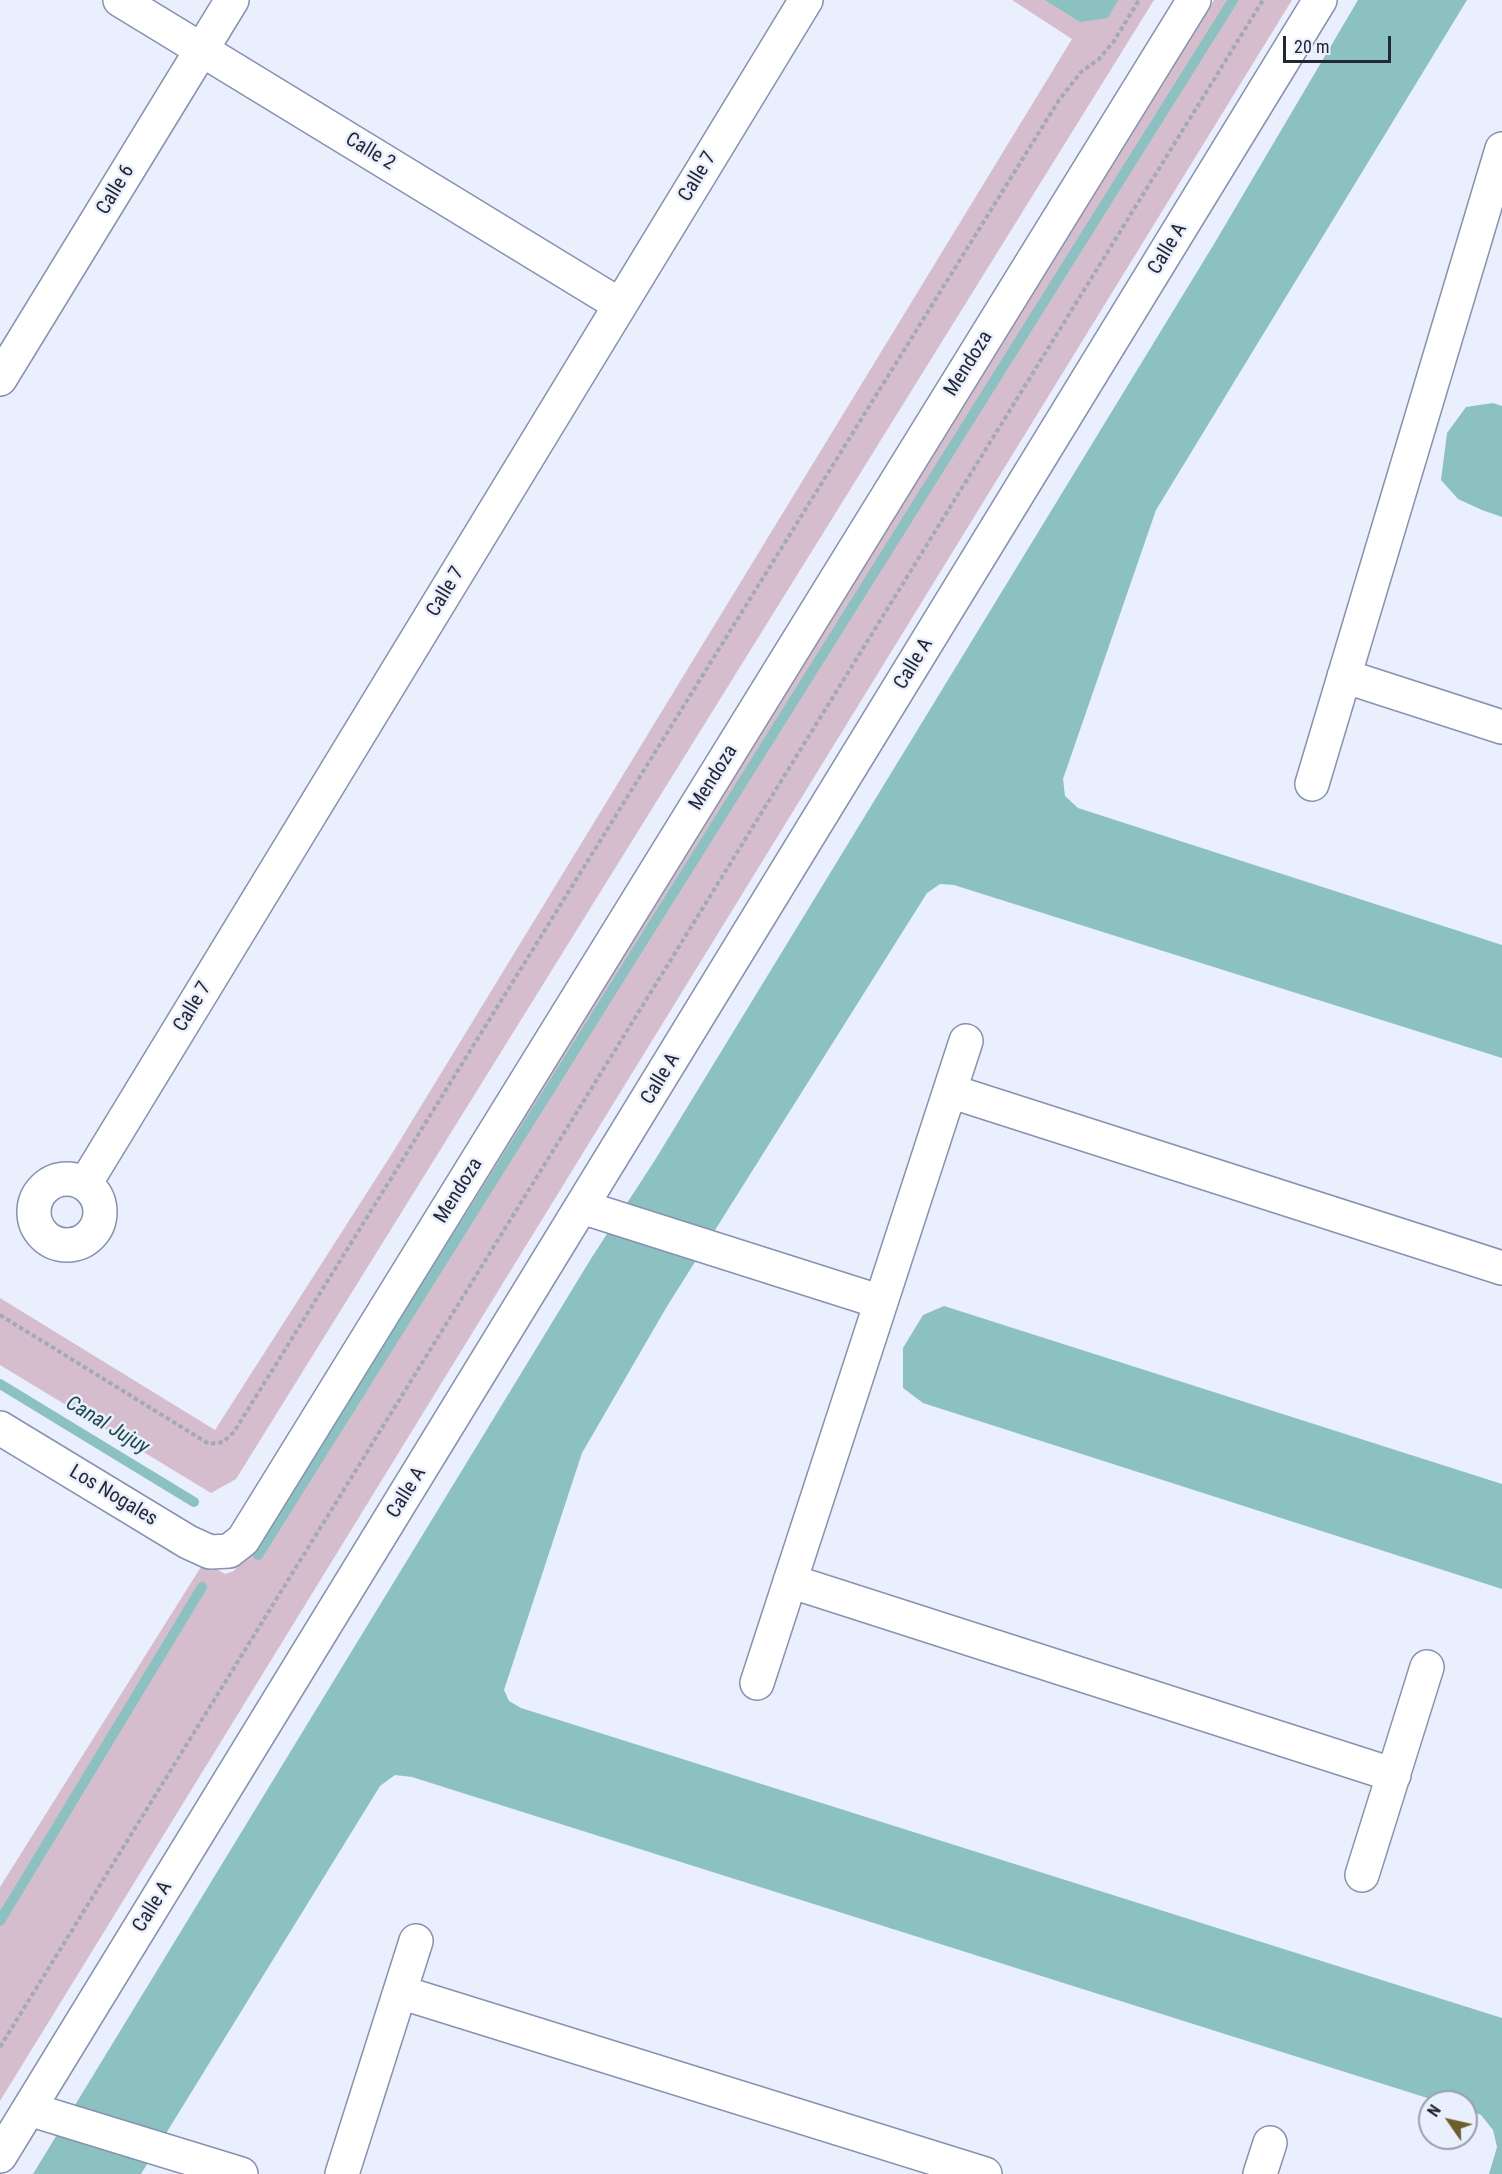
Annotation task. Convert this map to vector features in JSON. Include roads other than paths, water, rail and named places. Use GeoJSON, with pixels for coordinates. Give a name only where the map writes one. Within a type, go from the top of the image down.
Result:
{"type":"FeatureCollection","features":[{"type":"Feature","properties":{"kind":"street","name":"Calle 2"},"geometry":{"type":"LineString","coordinates":[[120,0],[620,305]]}},
{"type":"Feature","properties":{"kind":"street","name":"Calle 6"},"geometry":{"type":"LineString","coordinates":[[0,379],[232,0]]}},
{"type":"Feature","properties":{"kind":"street","name":"Calle 7"},"geometry":{"type":"LineString","coordinates":[[85,1184],[806,0]]}},
{"type":"Feature","properties":{"kind":"street","name":"Mendoza"},"geometry":{"type":"LineString","coordinates":[[229,1551],[243,1540],[255,1522],[1194,0]]}},
{"type":"Feature","properties":{"kind":"street","name":"Calle A"},"geometry":{"type":"LineString","coordinates":[[0,2156],[1320,0]]}},
{"type":"Feature","properties":{"kind":"street"},"geometry":{"type":"LineString","coordinates":[[1312,784],[1502,149]]}},
{"type":"Feature","properties":{"kind":"street"},"geometry":{"type":"LineString","coordinates":[[1344,676],[1502,727]]}},
{"type":"Feature","properties":{"kind":"street"},"geometry":{"type":"LineString","coordinates":[[757,1683],[966,1041]]}},
{"type":"Feature","properties":{"kind":"street"},"geometry":{"type":"LineString","coordinates":[[950,1091],[1502,1268]]}},
{"type":"Feature","properties":{"kind":"street"},"geometry":{"type":"LineString","coordinates":[[582,1207],[881,1302]]}},
{"type":"Feature","properties":{"kind":"street","name":"Los Nogales"},"geometry":{"type":"LineString","coordinates":[[0,1428],[188,1542],[210,1552],[229,1551]]}},
{"type":"Feature","properties":{"kind":"street"},"geometry":{"type":"LineString","coordinates":[[790,1581],[1394,1774]]}},
{"type":"Feature","properties":{"kind":"street"},"geometry":{"type":"LineString","coordinates":[[1362,1875],[1427,1667]]}},
{"type":"Feature","properties":{"kind":"street"},"geometry":{"type":"LineString","coordinates":[[342,2174],[416,1941]]}},
{"type":"Feature","properties":{"kind":"street"},"geometry":{"type":"LineString","coordinates":[[400,1992],[985,2174]]}},
{"type":"Feature","properties":{"kind":"street"},"geometry":{"type":"LineString","coordinates":[[29,2109],[242,2174]]}},
{"type":"Feature","properties":{"kind":"street"},"geometry":{"type":"LineString","coordinates":[[1260,2174],[1270,2143]]}},
{"type":"Feature","properties":{"kind":"waterway"},"geometry":{"type":"LineString","coordinates":[[258,1555],[1233,0]]}},
{"type":"Feature","properties":{"kind":"waterway","name":"Canal Jujuy"},"geometry":{"type":"LineString","coordinates":[[0,1384],[194,1502]]}},
{"type":"Feature","properties":{"kind":"waterway"},"geometry":{"type":"LineString","coordinates":[[0,1921],[202,1587]]}}]}
